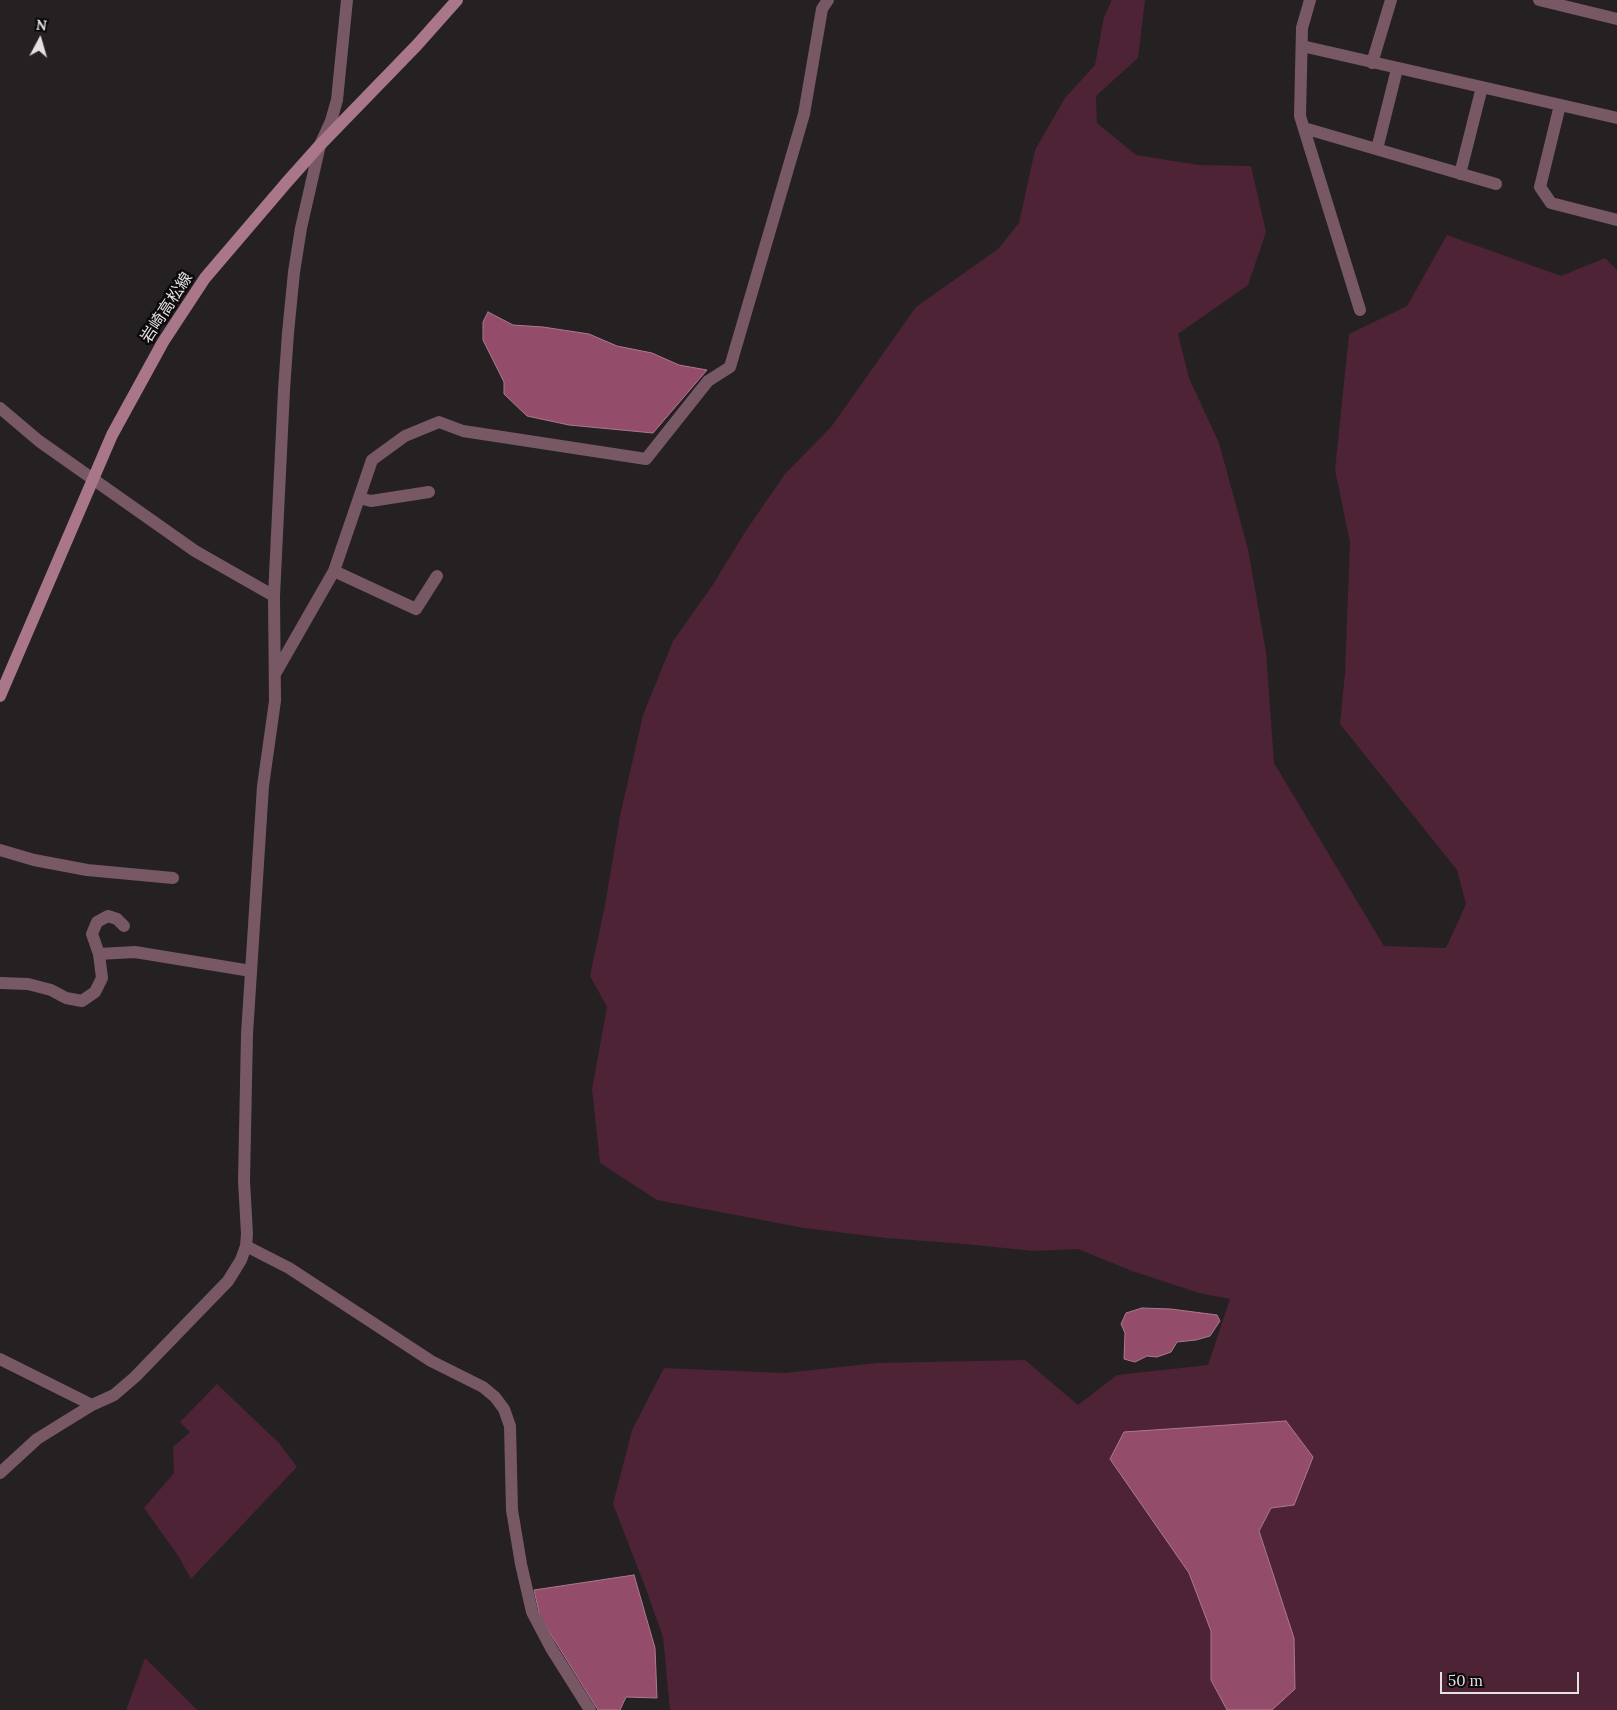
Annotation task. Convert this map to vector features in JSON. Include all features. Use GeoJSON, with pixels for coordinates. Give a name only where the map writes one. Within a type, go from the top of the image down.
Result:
{"type":"FeatureCollection","features":[{"type":"Feature","properties":{"kind":"main road","name":"岩崎高松線"},"geometry":{"type":"LineString","coordinates":[[0,696],[112,435],[163,342],[205,278],[320,145],[417,46],[457,0]]}},
{"type":"Feature","properties":{"kind":"street"},"geometry":{"type":"LineString","coordinates":[[0,1473],[37,1438],[92,1405],[114,1395],[141,1371],[228,1281],[246,1246],[247,1034],[263,786],[275,701],[274,596],[284,390],[294,272],[301,228],[320,145],[331,122],[337,100],[347,0]]}},
{"type":"Feature","properties":{"kind":"street"},"geometry":{"type":"LineString","coordinates":[[275,674],[334,571],[372,460],[405,436],[439,422],[463,431],[646,458],[708,381],[730,367],[804,114],[822,9],[828,0]]}},
{"type":"Feature","properties":{"kind":"street"},"geometry":{"type":"LineString","coordinates":[[1310,0],[1302,28],[1300,116],[1360,310]]}},
{"type":"Feature","properties":{"kind":"street"},"geometry":{"type":"LineString","coordinates":[[1372,63],[1391,0]]}},
{"type":"Feature","properties":{"kind":"street"},"geometry":{"type":"LineString","coordinates":[[1539,0],[1617,19]]}},
{"type":"Feature","properties":{"kind":"street"},"geometry":{"type":"LineString","coordinates":[[1302,46],[1617,118]]}},
{"type":"Feature","properties":{"kind":"street"},"geometry":{"type":"LineString","coordinates":[[1377,150],[1397,69]]}},
{"type":"Feature","properties":{"kind":"street"},"geometry":{"type":"LineString","coordinates":[[1460,174],[1482,87]]}},
{"type":"Feature","properties":{"kind":"street"},"geometry":{"type":"LineString","coordinates":[[1560,105],[1540,187],[1551,203],[1617,220]]}},
{"type":"Feature","properties":{"kind":"street"},"geometry":{"type":"LineString","coordinates":[[1304,128],[1496,184]]}},
{"type":"Feature","properties":{"kind":"street"},"geometry":{"type":"LineString","coordinates":[[0,408],[39,441],[195,551],[274,596]]}},
{"type":"Feature","properties":{"kind":"street"},"geometry":{"type":"LineString","coordinates":[[359,498],[371,502],[429,492]]}},
{"type":"Feature","properties":{"kind":"street"},"geometry":{"type":"LineString","coordinates":[[334,571],[416,609],[437,576]]}},
{"type":"Feature","properties":{"kind":"street"},"geometry":{"type":"LineString","coordinates":[[0,850],[34,860],[87,870],[173,878]]}},
{"type":"Feature","properties":{"kind":"street"},"geometry":{"type":"LineString","coordinates":[[0,983],[28,984],[51,990],[66,998],[82,1001],[95,992],[102,978],[99,954],[92,934],[97,922],[108,916],[117,919],[124,926]]}},
{"type":"Feature","properties":{"kind":"street"},"geometry":{"type":"LineString","coordinates":[[99,954],[135,952],[251,970]]}},
{"type":"Feature","properties":{"kind":"street"},"geometry":{"type":"LineString","coordinates":[[246,1246],[288,1268],[431,1361],[483,1387],[495,1397],[504,1409],[510,1426],[512,1510],[521,1564],[532,1612],[551,1648],[590,1710]]}},
{"type":"Feature","properties":{"kind":"street"},"geometry":{"type":"LineString","coordinates":[[0,1359],[92,1405]]}},
{"type":"Feature","properties":{"kind":"shaded area"},"geometry":{"type":"Polygon","coordinates":[[[1112,0],[1145,0],[1138,58],[1096,96],[1097,123],[1136,155],[1199,165],[1251,166],[1266,232],[1248,285],[1178,334],[1189,378],[1219,443],[1248,549],[1266,652],[1274,763],[1384,946],[1446,948],[1466,904],[1457,870],[1340,724],[1345,673],[1350,542],[1335,470],[1349,334],[1407,306],[1447,235],[1561,276],[1605,258],[1617,270],[1617,1710],[1272,1710],[1295,1689],[1294,1638],[1259,1531],[1271,1508],[1111,1458],[1189,1573],[1211,1631],[1211,1680],[1227,1710],[670,1710],[663,1637],[613,1504],[632,1430],[664,1368],[784,1373],[877,1363],[1025,1360],[1078,1405],[1117,1375],[1208,1365],[1230,1299],[1199,1293],[1132,1271],[1078,1249],[1034,1251],[886,1238],[804,1228],[657,1200],[600,1163],[592,1089],[607,1007],[590,976],[605,905],[620,816],[643,715],[673,641],[712,586],[747,529],[785,474],[831,427],[916,307],[998,249],[1019,223],[1035,150],[1065,98],[1095,65],[1104,17],[1112,0]]]}},
{"type":"Feature","properties":{"kind":"shaded area"},"geometry":{"type":"Polygon","coordinates":[[[488,312],[513,325],[543,327],[589,334],[617,346],[652,353],[679,365],[707,370],[653,433],[569,425],[527,416],[504,394],[504,382],[483,340],[483,322],[488,312]]]}},
{"type":"Feature","properties":{"kind":"shaded area"},"geometry":{"type":"Polygon","coordinates":[[[1142,1308],[1171,1309],[1217,1315],[1220,1321],[1210,1336],[1177,1342],[1171,1352],[1157,1357],[1147,1356],[1135,1362],[1124,1359],[1125,1333],[1121,1324],[1126,1313],[1142,1308]]]}},
{"type":"Feature","properties":{"kind":"shaded area"},"geometry":{"type":"Polygon","coordinates":[[[217,1384],[279,1443],[297,1467],[191,1579],[179,1557],[144,1508],[174,1473],[173,1447],[190,1432],[180,1422],[217,1384]]]}},
{"type":"Feature","properties":{"kind":"shaded area"},"geometry":{"type":"Polygon","coordinates":[[[1286,1421],[1313,1457],[1294,1505],[1271,1508],[1259,1531],[1294,1638],[1295,1689],[1272,1710],[1227,1710],[1211,1680],[1211,1631],[1189,1573],[1110,1459],[1124,1432],[1286,1421]]]}},
{"type":"Feature","properties":{"kind":"shaded area"},"geometry":{"type":"Polygon","coordinates":[[[634,1575],[655,1648],[657,1698],[626,1697],[620,1710],[598,1710],[540,1617],[534,1590],[634,1575]]]}},
{"type":"Feature","properties":{"kind":"shaded area"},"geometry":{"type":"Polygon","coordinates":[[[145,1658],[197,1710],[126,1710],[145,1658]]]}}]}
